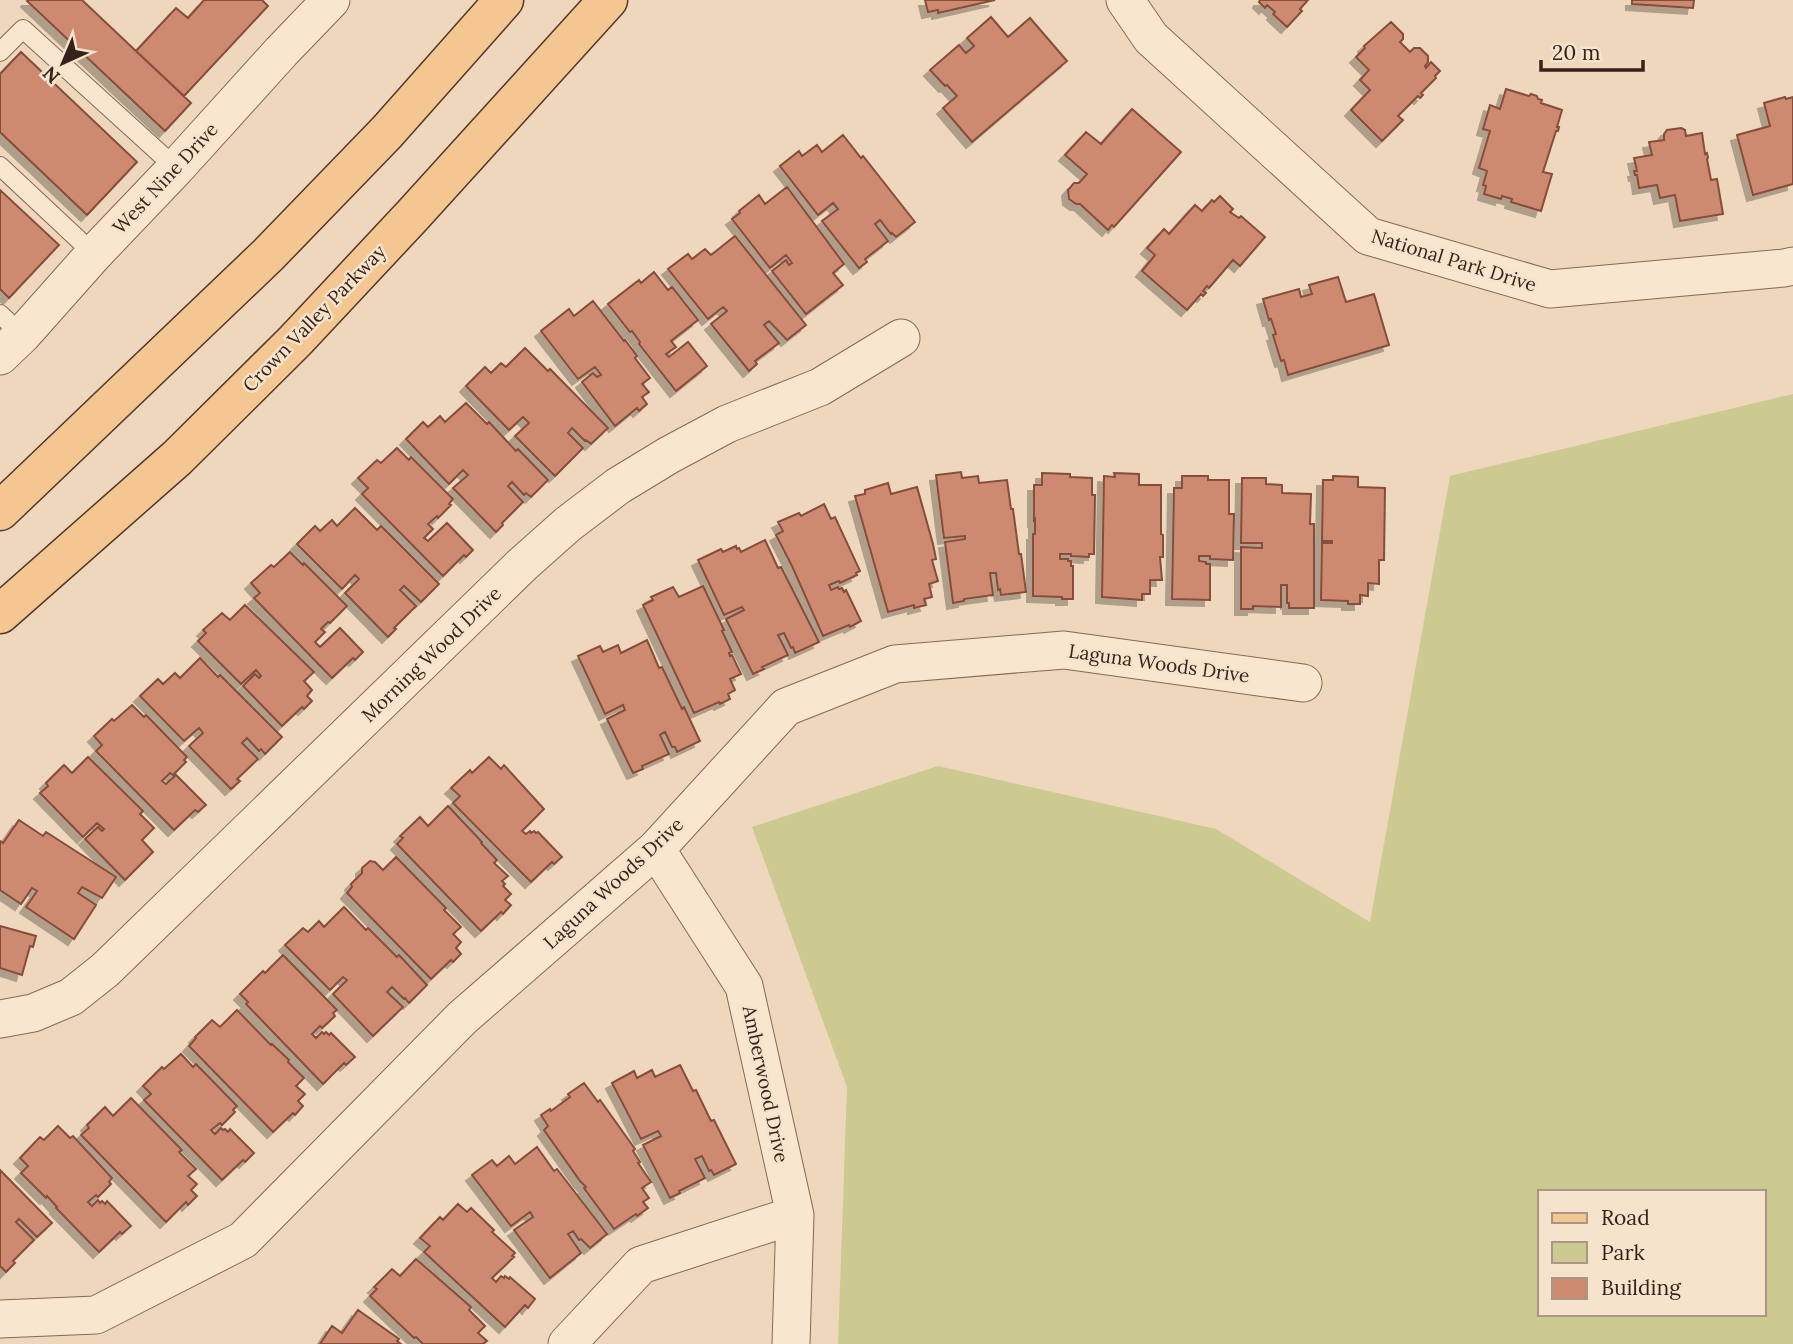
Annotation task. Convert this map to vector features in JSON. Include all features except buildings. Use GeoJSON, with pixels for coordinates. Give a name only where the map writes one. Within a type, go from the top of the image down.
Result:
{"type":"FeatureCollection","features":[{"type":"Feature","properties":{"kind":"main road"},"geometry":{"type":"LineString","coordinates":[[0,511],[268,255],[387,132],[504,0]]}},
{"type":"Feature","properties":{"kind":"main road","name":"Crown Valley Parkway"},"geometry":{"type":"LineString","coordinates":[[0,614],[177,457],[295,341],[608,0]]}},
{"type":"Feature","properties":{"kind":"street","name":"West Nine Drive"},"geometry":{"type":"LineString","coordinates":[[7,335],[93,254],[331,0]]}},
{"type":"Feature","properties":{"kind":"street","name":"National Park Drive"},"geometry":{"type":"LineString","coordinates":[[1125,0],[1151,38],[1368,236],[1550,289],[1793,266]]}},
{"type":"Feature","properties":{"kind":"street","name":"Morning Wood Drive"},"geometry":{"type":"LineString","coordinates":[[0,1019],[33,1013],[71,997],[105,970],[523,564],[568,524],[618,486],[727,424],[820,387],[901,338]]}},
{"type":"Feature","properties":{"kind":"street","name":"Laguna Woods Drive"},"geometry":{"type":"LineString","coordinates":[[0,1319],[96,1315],[243,1240],[462,1018],[656,849],[786,708],[895,664],[1064,650],[1303,683]]}},
{"type":"Feature","properties":{"kind":"street","name":"Amberwood Drive"},"geometry":{"type":"LineString","coordinates":[[656,849],[744,986],[795,1215],[791,1344]]}},
{"type":"Feature","properties":{"kind":"street"},"geometry":{"type":"LineString","coordinates":[[567,1344],[641,1265],[795,1215]]}},
{"type":"Feature","properties":{"kind":"lane"},"geometry":{"type":"LineString","coordinates":[[0,52],[23,29],[176,168]]}},
{"type":"Feature","properties":{"kind":"lane"},"geometry":{"type":"LineString","coordinates":[[0,166],[93,254]]}},
{"type":"Feature","properties":{"kind":"green space"},"geometry":{"type":"Polygon","coordinates":[[[1793,394],[1793,1344],[838,1344],[847,1087],[752,827],[938,766],[1216,829],[1370,922],[1450,476],[1793,394]]]}}]}
